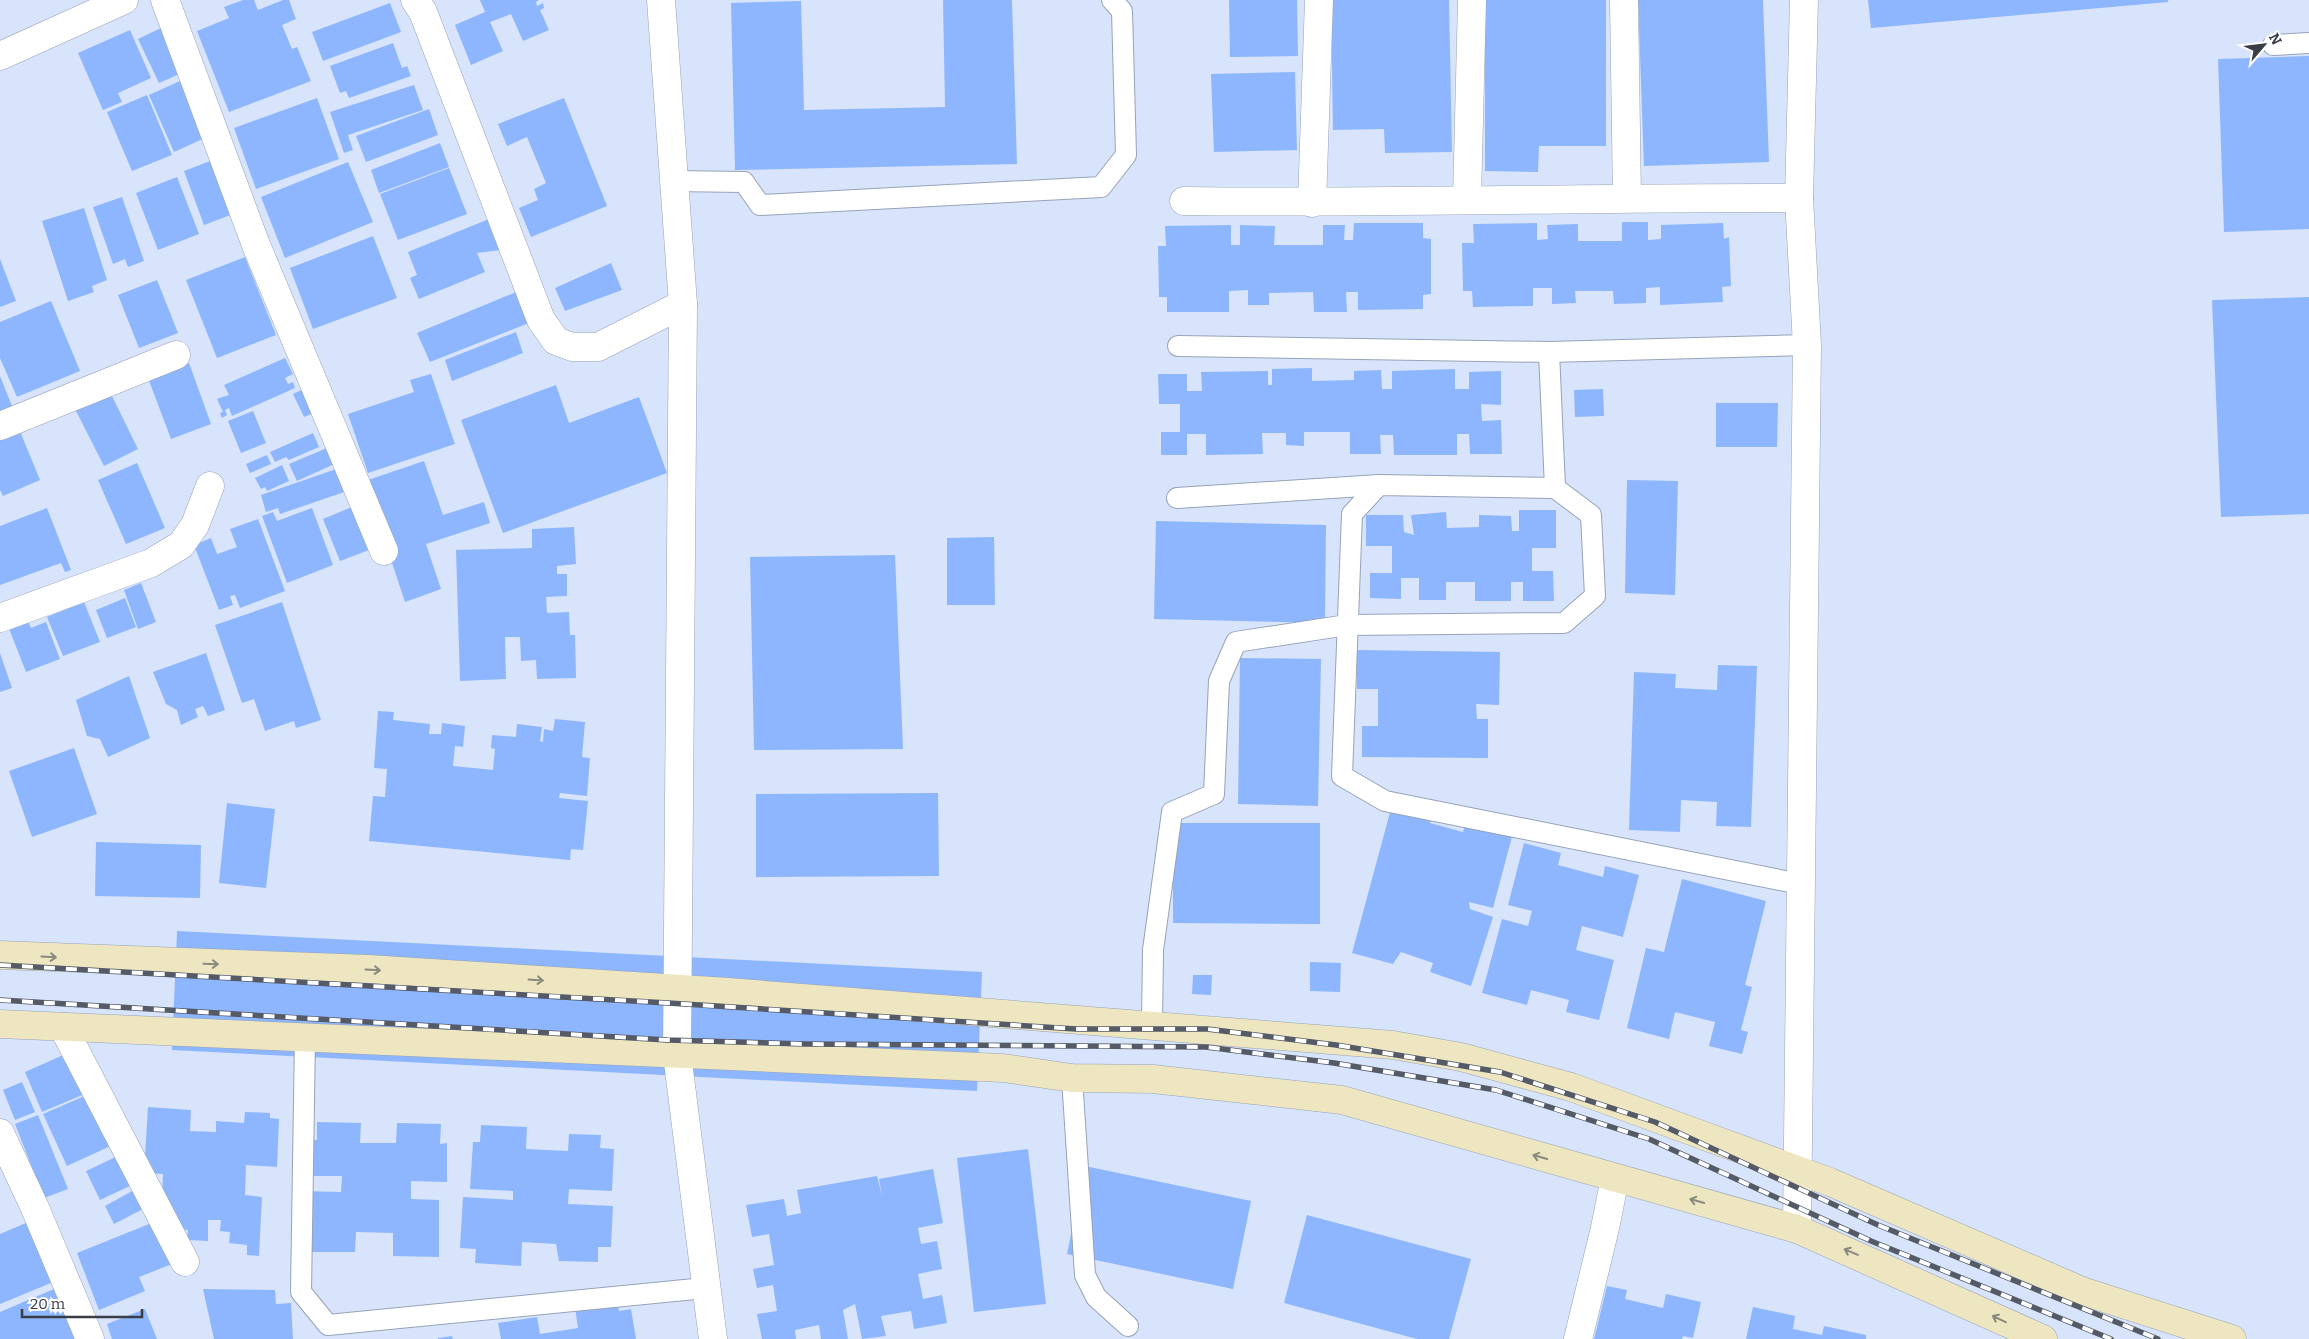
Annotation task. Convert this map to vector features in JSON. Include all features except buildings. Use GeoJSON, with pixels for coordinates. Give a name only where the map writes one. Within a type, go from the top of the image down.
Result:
{"type":"FeatureCollection","features":[{"type":"Feature","properties":{"kind":"street"},"geometry":{"type":"LineString","coordinates":[[165,0],[256,245],[384,551]]}},
{"type":"Feature","properties":{"kind":"street"},"geometry":{"type":"LineString","coordinates":[[415,0],[424,12],[540,320],[556,341],[572,348],[598,346],[683,304]]}},
{"type":"Feature","properties":{"kind":"street"},"geometry":{"type":"LineString","coordinates":[[661,0],[683,304],[676,1054],[713,1339]]}},
{"type":"Feature","properties":{"kind":"street"},"geometry":{"type":"LineString","coordinates":[[1312,203],[1319,0]]}},
{"type":"Feature","properties":{"kind":"street"},"geometry":{"type":"LineString","coordinates":[[1466,200],[1472,0]]}},
{"type":"Feature","properties":{"kind":"street"},"geometry":{"type":"LineString","coordinates":[[1624,0],[1626,198]]}},
{"type":"Feature","properties":{"kind":"street"},"geometry":{"type":"LineString","coordinates":[[1797,1229],[1807,345],[1799,198],[1804,0]]}},
{"type":"Feature","properties":{"kind":"street"},"geometry":{"type":"LineString","coordinates":[[0,56],[113,2]]}},
{"type":"Feature","properties":{"kind":"street"},"geometry":{"type":"LineString","coordinates":[[1184,202],[1312,203],[1626,198],[1799,198]]}},
{"type":"Feature","properties":{"kind":"street"},"geometry":{"type":"LineString","coordinates":[[0,426],[176,355]]}},
{"type":"Feature","properties":{"kind":"street"},"geometry":{"type":"LineString","coordinates":[[0,618],[151,563],[181,545],[195,526],[210,486]]}},
{"type":"Feature","properties":{"kind":"street"},"geometry":{"type":"LineString","coordinates":[[0,955],[368,969],[677,988],[1152,1024],[1393,1045],[1461,1057],[1572,1088],[1798,1172],[1830,1182],[2082,1291],[2232,1339]]}},
{"type":"Feature","properties":{"kind":"street"},"geometry":{"type":"LineString","coordinates":[[0,1024],[1003,1068],[1072,1078],[1153,1079],[1342,1100],[1797,1229],[2043,1339]]}},
{"type":"Feature","properties":{"kind":"street"},"geometry":{"type":"LineString","coordinates":[[63,1027],[185,1262]]}},
{"type":"Feature","properties":{"kind":"street"},"geometry":{"type":"LineString","coordinates":[[0,1134],[35,1208],[90,1339]]}},
{"type":"Feature","properties":{"kind":"street"},"geometry":{"type":"LineString","coordinates":[[1578,1339],[1606,1228],[1615,1178]]}},
{"type":"Feature","properties":{"kind":"lane"},"geometry":{"type":"LineString","coordinates":[[673,181],[744,182],[760,205],[1102,187],[1126,155],[1122,10],[1112,0]]}},
{"type":"Feature","properties":{"kind":"lane"},"geometry":{"type":"LineString","coordinates":[[2273,45],[2309,43]]}},
{"type":"Feature","properties":{"kind":"lane"},"geometry":{"type":"LineString","coordinates":[[1178,346],[1549,352],[1807,345]]}},
{"type":"Feature","properties":{"kind":"lane"},"geometry":{"type":"LineString","coordinates":[[1549,352],[1555,488]]}},
{"type":"Feature","properties":{"kind":"lane"},"geometry":{"type":"LineString","coordinates":[[1379,485],[1352,514],[1342,776],[1385,801],[1800,884]]}},
{"type":"Feature","properties":{"kind":"lane"},"geometry":{"type":"LineString","coordinates":[[1152,1024],[1153,950],[1172,812],[1214,794],[1219,681],[1236,642],[1347,625],[1564,623],[1595,596],[1591,515],[1555,488],[1379,485],[1177,498]]}},
{"type":"Feature","properties":{"kind":"lane"},"geometry":{"type":"LineString","coordinates":[[306,1037],[301,1292],[328,1325],[705,1288]]}},
{"type":"Feature","properties":{"kind":"lane"},"geometry":{"type":"LineString","coordinates":[[1072,1078],[1085,1275],[1096,1296],[1128,1326]]}},
{"type":"Feature","properties":{"kind":"railway"},"geometry":{"type":"LineString","coordinates":[[0,965],[668,1003],[1076,1029],[1207,1029],[1336,1045],[1500,1072],[1655,1122],[1878,1225],[2158,1339]]}},
{"type":"Feature","properties":{"kind":"railway"},"geometry":{"type":"LineString","coordinates":[[0,1000],[667,1040],[805,1044],[1206,1047],[1334,1063],[1496,1090],[1649,1139],[1871,1241],[2111,1339]]}}]}
